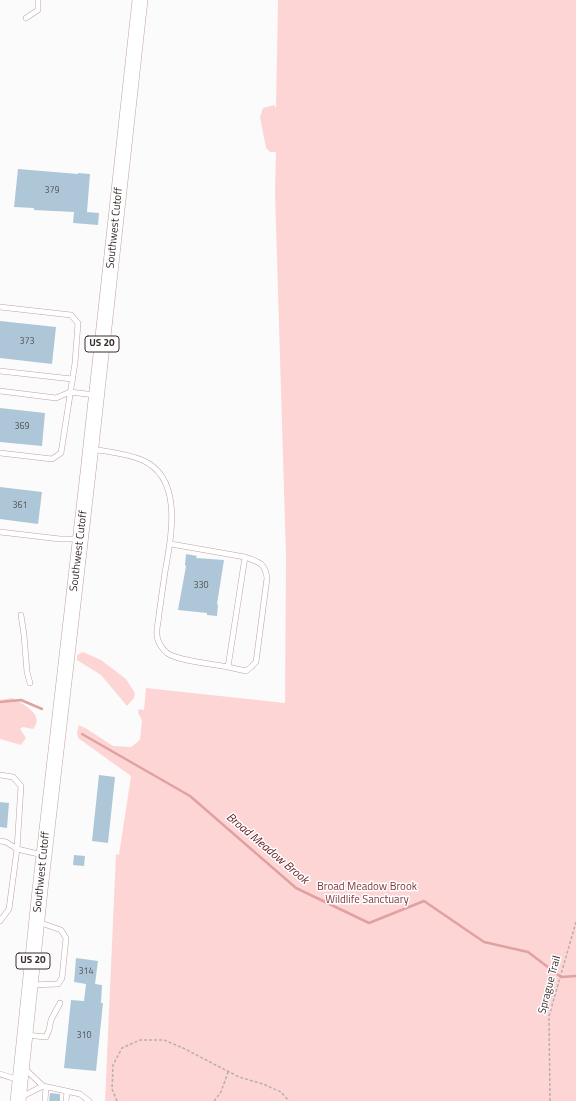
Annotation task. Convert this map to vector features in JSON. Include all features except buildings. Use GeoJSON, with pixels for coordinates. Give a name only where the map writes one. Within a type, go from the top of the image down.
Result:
{"type":"FeatureCollection","features":[{"type":"Feature","properties":{"kind":"main road","name":"Southwest Cutoff"},"geometry":{"type":"LineString","coordinates":[[18,1100],[36,922],[91,449],[140,0]]}},
{"type":"Feature","properties":{"kind":"lane"},"geometry":{"type":"LineString","coordinates":[[26,18],[38,10],[38,0]]}},
{"type":"Feature","properties":{"kind":"lane"},"geometry":{"type":"LineString","coordinates":[[0,307],[71,315],[78,323],[72,379],[61,453],[52,458],[0,453]]}},
{"type":"Feature","properties":{"kind":"lane"},"geometry":{"type":"LineString","coordinates":[[0,371],[72,379]]}},
{"type":"Feature","properties":{"kind":"lane"},"geometry":{"type":"LineString","coordinates":[[0,391],[56,398],[70,392],[96,395]]}},
{"type":"Feature","properties":{"kind":"lane"},"geometry":{"type":"LineString","coordinates":[[91,449],[122,454],[142,460],[154,467],[168,488],[171,499],[173,522],[157,635],[158,640],[166,652],[173,657],[246,671],[256,662],[266,569],[262,564],[245,557],[171,544]]}},
{"type":"Feature","properties":{"kind":"lane"},"geometry":{"type":"LineString","coordinates":[[0,532],[80,540]]}},
{"type":"Feature","properties":{"kind":"lane"},"geometry":{"type":"LineString","coordinates":[[228,667],[245,557]]}},
{"type":"Feature","properties":{"kind":"lane"},"geometry":{"type":"LineString","coordinates":[[21,615],[27,672],[30,683]]}},
{"type":"Feature","properties":{"kind":"lane"},"geometry":{"type":"LineString","coordinates":[[0,775],[13,777],[21,786],[17,849],[9,910],[0,921]]}},
{"type":"Feature","properties":{"kind":"lane"},"geometry":{"type":"LineString","coordinates":[[0,841],[6,842],[17,849],[44,855]]}},
{"type":"Feature","properties":{"kind":"lane"},"geometry":{"type":"LineString","coordinates":[[30,986],[58,984],[62,978],[63,970],[66,938],[62,930],[36,922]]}},
{"type":"Feature","properties":{"kind":"lane"},"geometry":{"type":"LineString","coordinates":[[25,1034],[46,1037],[51,1020],[60,1003]]}},
{"type":"Feature","properties":{"kind":"lane"},"geometry":{"type":"LineString","coordinates":[[0,1074],[21,1073],[45,1086],[80,1094],[89,1101]]}},
{"type":"Feature","properties":{"kind":"lane"},"geometry":{"type":"LineString","coordinates":[[18,1100],[45,1086]]}},
{"type":"Feature","properties":{"kind":"lane"},"geometry":{"type":"LineString","coordinates":[[45,1086],[45,1101]]}},
{"type":"Feature","properties":{"kind":"lane"},"geometry":{"type":"LineString","coordinates":[[66,1101],[67,1092]]}},
{"type":"Feature","properties":{"kind":"path","name":"Sprague Trail"},"geometry":{"type":"LineString","coordinates":[[550,1101],[549,1016],[576,922]]}},
{"type":"Feature","properties":{"kind":"path"},"geometry":{"type":"LineString","coordinates":[[117,1101],[112,1089],[112,1065],[122,1048],[140,1040],[164,1040],[183,1048],[239,1077],[263,1084],[281,1092],[289,1101]]}},
{"type":"Feature","properties":{"kind":"path"},"geometry":{"type":"LineString","coordinates":[[214,1101],[221,1092],[228,1072]]}},
{"type":"Feature","properties":{"kind":"green space","name":"Broad Meadow Brook Wildlife Sanctuary"},"geometry":{"type":"Polygon","coordinates":[[[278,0],[576,0],[576,1101],[105,1101],[116,854],[119,855],[131,776],[78,738],[77,732],[79,725],[113,746],[131,747],[140,740],[142,720],[138,713],[139,709],[144,710],[146,688],[285,703],[286,557],[275,192],[276,152],[270,152],[266,148],[260,117],[263,108],[274,105],[276,108],[278,0]]]}},
{"type":"Feature","properties":{"kind":"green space"},"geometry":{"type":"Polygon","coordinates":[[[83,652],[101,660],[126,679],[135,693],[134,698],[127,706],[101,675],[77,660],[77,655],[83,652]]]}},
{"type":"Feature","properties":{"kind":"green space"},"geometry":{"type":"Polygon","coordinates":[[[12,698],[31,710],[37,719],[33,729],[23,727],[20,729],[26,738],[21,745],[0,739],[0,700],[12,698]]]}},
{"type":"Feature","properties":{"kind":"waterway","name":"Broad Meadow Brook"},"geometry":{"type":"LineString","coordinates":[[0,702],[21,700],[42,709]]}},
{"type":"Feature","properties":{"kind":"waterway","name":"Broad Meadow Brook"},"geometry":{"type":"LineString","coordinates":[[82,734],[190,796],[296,888],[369,923],[424,901],[484,942],[528,952],[561,977],[576,976]]}}]}
